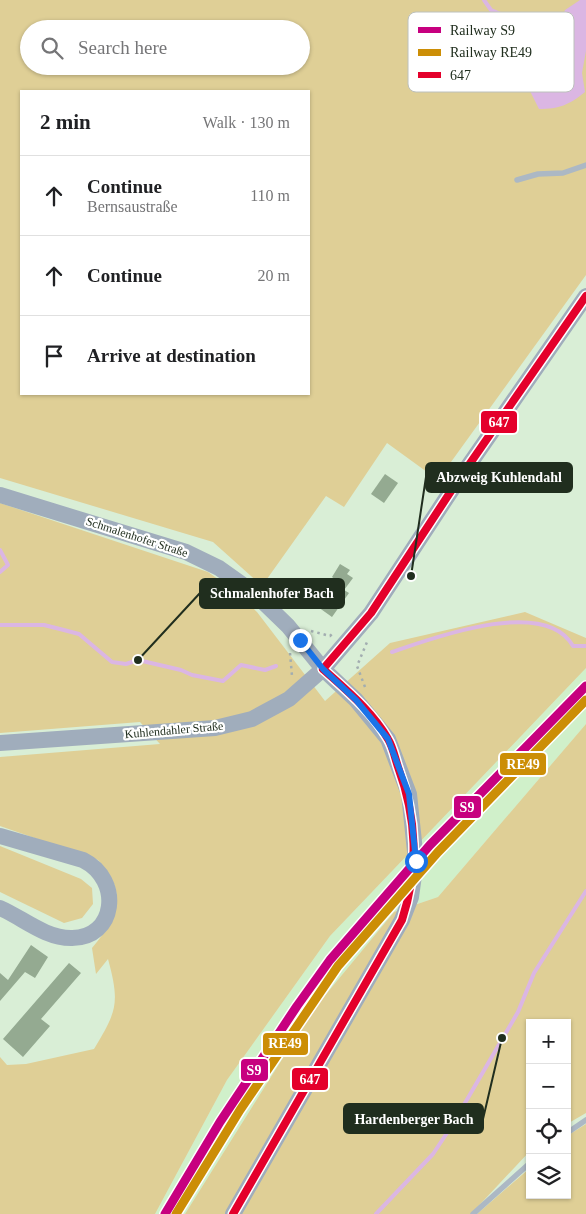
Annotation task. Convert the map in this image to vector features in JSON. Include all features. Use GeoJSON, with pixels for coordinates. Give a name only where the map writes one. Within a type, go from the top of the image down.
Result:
{"type":"FeatureCollection","features":[{"type":"Feature","properties":{"kind":"main road","name":"Kuhlendahler Straße"},"geometry":{"type":"LineString","coordinates":[[0,743],[215,728],[252,719],[272,710],[289,699],[323,669],[371,613],[455,485],[586,296]]}},
{"type":"Feature","properties":{"kind":"main road","name":"Schmalenhofer Straße"},"geometry":{"type":"LineString","coordinates":[[0,495],[186,552],[219,568],[254,592],[288,626],[323,669],[356,700],[388,739],[409,794],[416,861],[411,897],[402,920],[233,1214]]}},
{"type":"Feature","properties":{"kind":"main road"},"geometry":{"type":"LineString","coordinates":[[0,836],[83,860],[94,865],[101,872],[110,892],[107,913],[98,928],[87,935],[73,938],[60,937],[44,931],[0,908]]}},
{"type":"Feature","properties":{"kind":"lane"},"geometry":{"type":"LineString","coordinates":[[517,180],[538,174],[563,173],[586,165]]}},
{"type":"Feature","properties":{"kind":"lane"},"geometry":{"type":"LineString","coordinates":[[571,1130],[586,1120]]}},
{"type":"Feature","properties":{"kind":"lane"},"geometry":{"type":"LineString","coordinates":[[473,1214],[526,1167]]}},
{"type":"Feature","properties":{"kind":"path"},"geometry":{"type":"LineString","coordinates":[[355,631],[367,642],[357,666],[360,678],[369,693]]}},
{"type":"Feature","properties":{"kind":"shaded area"},"geometry":{"type":"Polygon","coordinates":[[[0,0],[586,0],[586,275],[438,480],[387,443],[344,507],[326,496],[262,586],[213,542],[0,478],[0,0]]]}},
{"type":"Feature","properties":{"kind":"shaded area"},"geometry":{"type":"Polygon","coordinates":[[[580,0],[586,0],[586,51],[582,73],[585,92],[564,105],[539,109],[530,92],[574,92],[574,12],[564,12],[580,0]]]}},
{"type":"Feature","properties":{"kind":"shaded area"},"geometry":{"type":"Polygon","coordinates":[[[0,503],[208,572],[236,592],[257,612],[325,701],[390,643],[525,612],[586,638],[586,668],[330,936],[227,1080],[155,1214],[0,1214],[0,1057],[7,1065],[26,1064],[94,1049],[108,1025],[115,997],[108,959],[96,974],[92,948],[108,926],[116,905],[117,894],[108,872],[98,860],[0,826],[0,757],[160,744],[140,722],[0,733],[0,503]]]}},
{"type":"Feature","properties":{"kind":"shaded area"},"geometry":{"type":"Polygon","coordinates":[[[586,668],[586,724],[438,897],[394,912],[313,1010],[185,1214],[155,1214],[227,1080],[330,936],[586,668]]]}},
{"type":"Feature","properties":{"kind":"shaded area"},"geometry":{"type":"Polygon","coordinates":[[[586,724],[586,1113],[571,1122],[571,1019],[526,1019],[526,1155],[471,1214],[185,1214],[313,1010],[394,912],[438,897],[586,724]]]}},
{"type":"Feature","properties":{"kind":"shaded area"},"geometry":{"type":"Polygon","coordinates":[[[0,846],[81,879],[92,888],[93,904],[82,918],[64,923],[0,892],[0,846]]]}},
{"type":"Feature","properties":{"kind":"shaded area"},"geometry":{"type":"Polygon","coordinates":[[[586,1124],[586,1214],[477,1214],[526,1171],[526,1199],[571,1199],[571,1133],[586,1124]]]}},
{"type":"Feature","properties":{"kind":"building"},"geometry":{"type":"Polygon","coordinates":[[[385,474],[398,483],[384,503],[371,494],[385,474]]]}},
{"type":"Feature","properties":{"kind":"building"},"geometry":{"type":"Polygon","coordinates":[[[340,564],[350,570],[347,574],[353,578],[344,590],[349,593],[332,617],[318,607],[337,581],[332,577],[340,564]]]}},
{"type":"Feature","properties":{"kind":"building"},"geometry":{"type":"Polygon","coordinates":[[[31,945],[48,957],[35,978],[25,972],[0,1001],[0,973],[8,980],[31,945]]]}},
{"type":"Feature","properties":{"kind":"building"},"geometry":{"type":"Polygon","coordinates":[[[69,963],[81,973],[41,1019],[50,1026],[23,1057],[3,1039],[69,963]]]}},
{"type":"Feature","properties":{"kind":"waterway"},"geometry":{"type":"LineString","coordinates":[[484,0],[491,10],[496,12]]}},
{"type":"Feature","properties":{"kind":"waterway"},"geometry":{"type":"LineString","coordinates":[[0,550],[8,565],[0,572]]}},
{"type":"Feature","properties":{"kind":"waterway"},"geometry":{"type":"LineString","coordinates":[[392,652],[460,631],[514,622],[539,624],[559,631],[573,646],[586,646]]}},
{"type":"Feature","properties":{"kind":"waterway"},"geometry":{"type":"LineString","coordinates":[[0,625],[44,625],[60,629],[79,634],[112,662],[126,664],[138,660],[181,670],[192,675],[223,681],[241,665],[265,670],[276,666]]}},
{"type":"Feature","properties":{"kind":"waterway"},"geometry":{"type":"LineString","coordinates":[[376,1214],[433,1154],[451,1127],[518,1012],[534,973],[586,891]]}},
{"type":"Feature","properties":{"kind":"rail line","name":"S9"},"geometry":{"type":"LineString","coordinates":[[165,1214],[220,1122],[330,960],[430,845],[586,686]]}},
{"type":"Feature","properties":{"kind":"rail line","name":"RE49"},"geometry":{"type":"LineString","coordinates":[[176,1214],[240,1110],[338,966],[438,852],[586,700]]}},
{"type":"Feature","properties":{"kind":"transit line","name":"647"},"geometry":{"type":"LineString","coordinates":[[323,669],[371,613],[455,485],[586,296]]}},
{"type":"Feature","properties":{"kind":"transit line","name":"647"},"geometry":{"type":"LineString","coordinates":[[233,1214],[402,920],[411,881],[414,844],[412,825],[404,786],[391,745],[382,729],[366,710],[323,669]]}},
{"type":"Feature","properties":{"kind":"place","name":"Abzweig Kuhlendahl"},"geometry":{"type":"Point","coordinates":[411,576]}},
{"type":"Feature","properties":{"kind":"place","name":"Schmalenhofer Bach"},"geometry":{"type":"Point","coordinates":[138,660]}},
{"type":"Feature","properties":{"kind":"place","name":"Hardenberger Bach"},"geometry":{"type":"Point","coordinates":[502,1038]}},
{"type":"Feature","properties":{"kind":"route"},"geometry":{"type":"LineString","coordinates":[[300,640],[323,669],[356,700],[388,739],[409,794],[416,861]]}}]}
